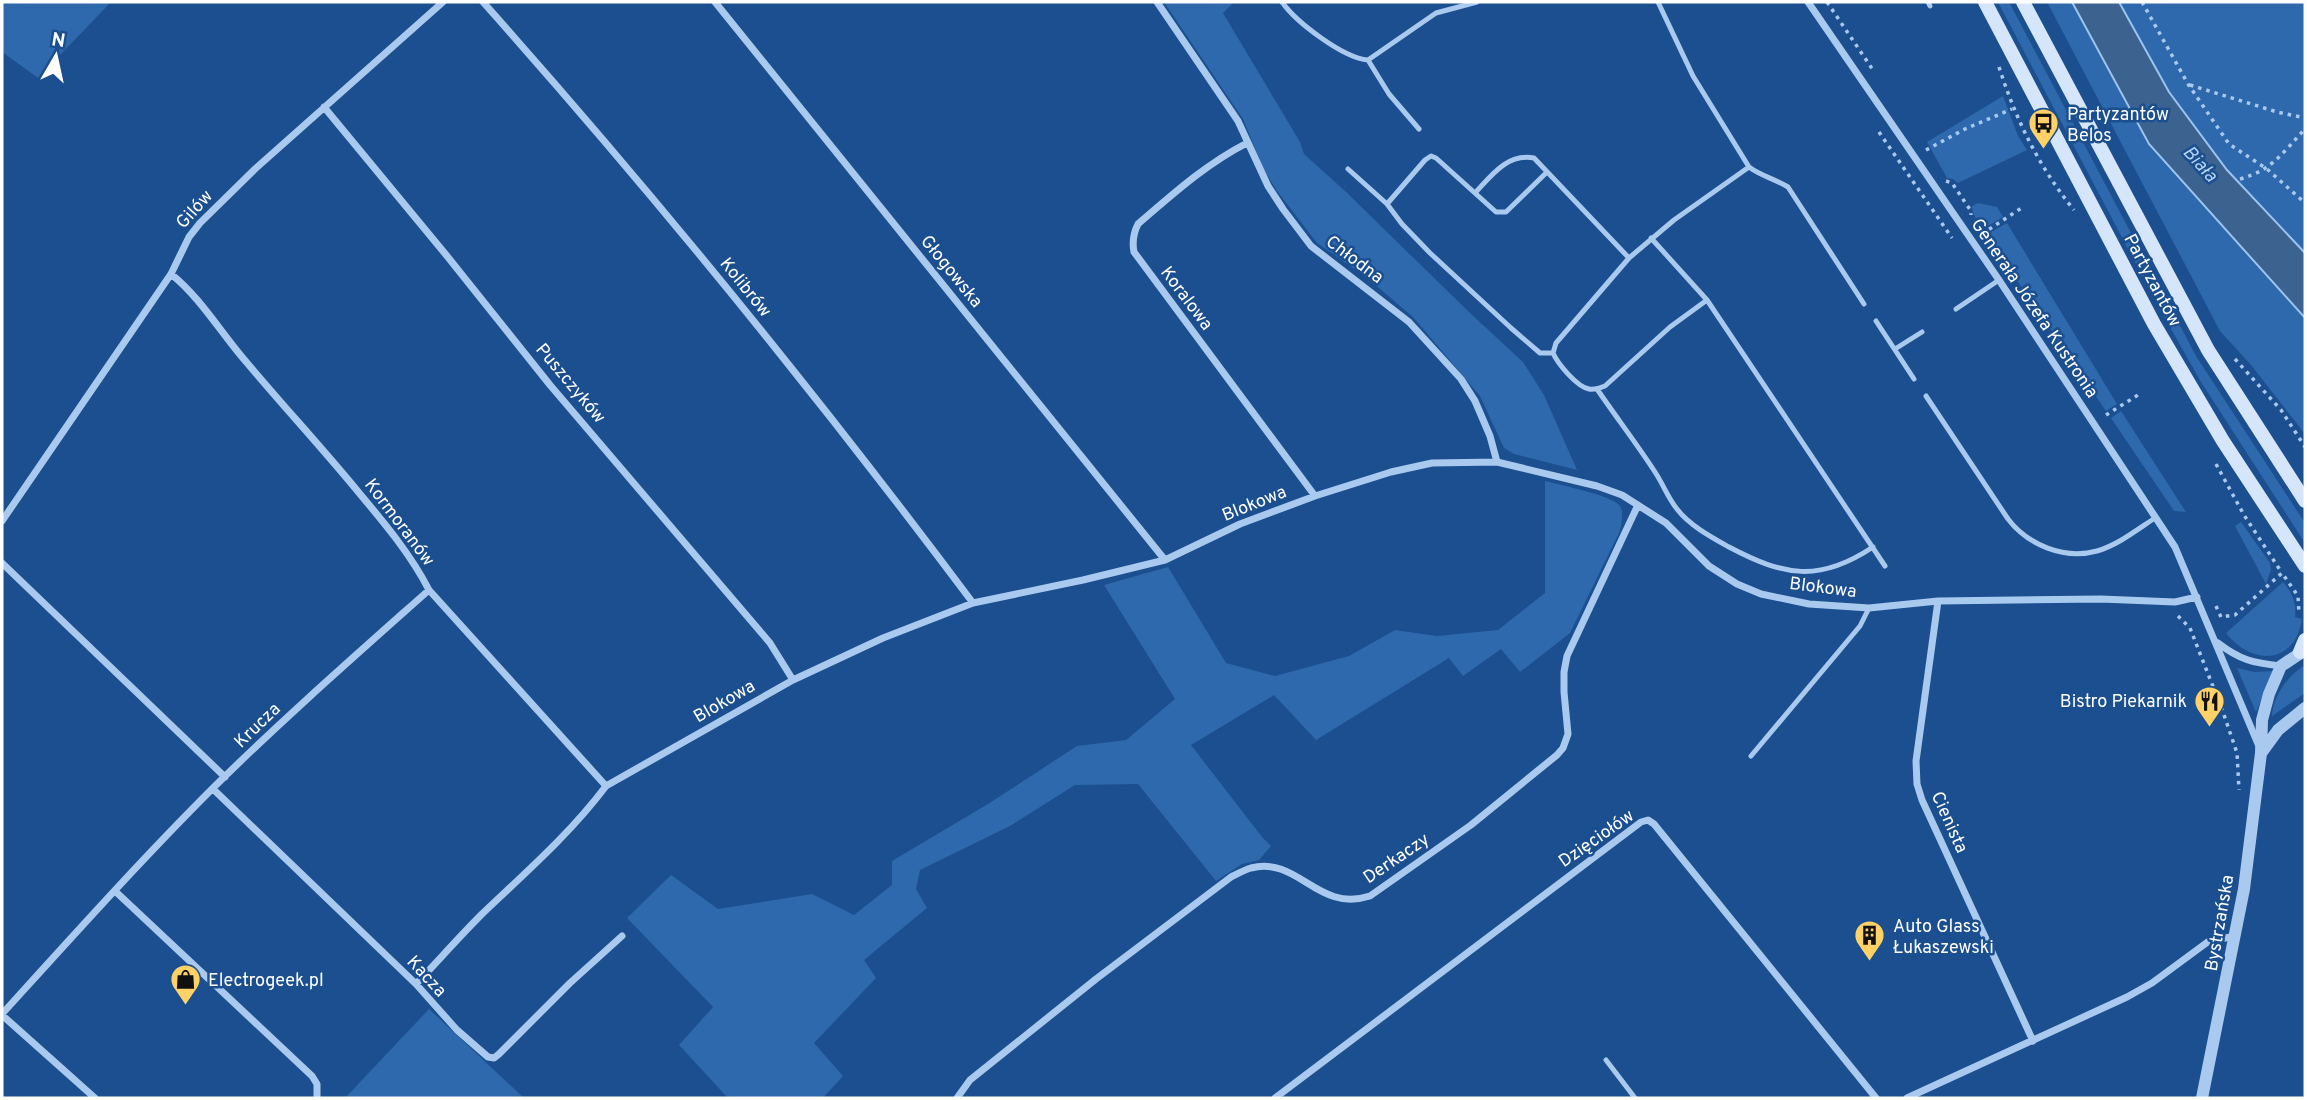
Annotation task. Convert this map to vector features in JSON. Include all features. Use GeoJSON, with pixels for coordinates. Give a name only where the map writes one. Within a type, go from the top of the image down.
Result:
{"type":"FeatureCollection","features":[{"type":"Feature","properties":{"kind":"main road","name":"Partyzantów"},"geometry":{"type":"LineString","coordinates":[[1985,2],[2154,324],[2223,441],[2305,566]]}},
{"type":"Feature","properties":{"kind":"main road","name":"Partyzantów"},"geometry":{"type":"LineString","coordinates":[[2023,2],[2208,350],[2305,501]]}},
{"type":"Feature","properties":{"kind":"street","name":"Gilów"},"geometry":{"type":"LineString","coordinates":[[2,521],[172,274],[189,237],[200,223],[324,107],[443,2]]}},
{"type":"Feature","properties":{"kind":"street","name":"Kolibrów"},"geometry":{"type":"LineString","coordinates":[[483,2],[569,98],[734,296],[972,603]]}},
{"type":"Feature","properties":{"kind":"street","name":"Głogowska"},"geometry":{"type":"LineString","coordinates":[[715,2],[1165,560]]}},
{"type":"Feature","properties":{"kind":"street","name":"Chłodna"},"geometry":{"type":"LineString","coordinates":[[1157,2],[1238,121],[1268,186],[1311,246],[1409,321],[1461,379],[1490,436],[1497,462]]}},
{"type":"Feature","properties":{"kind":"street","name":"Generała Józefa Kustronia"},"geometry":{"type":"LineString","coordinates":[[1808,2],[1998,280],[2175,547],[2261,752]]}},
{"type":"Feature","properties":{"kind":"street","name":"Puszczyków"},"geometry":{"type":"LineString","coordinates":[[324,107],[550,385],[770,643],[793,680]]}},
{"type":"Feature","properties":{"kind":"street","name":"Koralowa"},"geometry":{"type":"LineString","coordinates":[[1247,143],[1227,153],[1178,189],[1138,224],[1132,245],[1134,252],[1315,496]]}},
{"type":"Feature","properties":{"kind":"street","name":"Kormoranów"},"geometry":{"type":"LineString","coordinates":[[172,274],[191,293],[389,529],[418,569],[429,590],[606,786]]}},
{"type":"Feature","properties":{"kind":"street","name":"Blokowa"},"geometry":{"type":"LineString","coordinates":[[416,984],[592,805],[606,786],[793,680],[883,638],[972,603],[1165,560],[1240,524],[1315,496],[1391,472],[1432,463],[1497,462],[1597,486],[1622,495],[1666,523],[1709,566],[1737,584],[1761,594],[1809,604],[1869,608],[1938,601],[2101,599],[2175,602],[2197,597]]}},
{"type":"Feature","properties":{"kind":"street","name":"Derkaczy"},"geometry":{"type":"LineString","coordinates":[[957,1098],[970,1080],[1096,979],[1231,877],[1250,869],[1265,867],[1294,875],[1324,895],[1342,900],[1358,900],[1370,896],[1471,825],[1557,755],[1568,734],[1564,692],[1567,656],[1638,505]]}},
{"type":"Feature","properties":{"kind":"street"},"geometry":{"type":"LineString","coordinates":[[2,563],[225,777]]}},
{"type":"Feature","properties":{"kind":"street","name":"Krucza"},"geometry":{"type":"LineString","coordinates":[[2,1014],[225,777],[429,590]]}},
{"type":"Feature","properties":{"kind":"street","name":"Cienista"},"geometry":{"type":"LineString","coordinates":[[1938,601],[1916,761],[1917,784],[2033,1041]]}},
{"type":"Feature","properties":{"kind":"street"},"geometry":{"type":"LineString","coordinates":[[2216,642],[2244,660],[2281,666],[2304,647]]}},
{"type":"Feature","properties":{"kind":"street","name":"Bystrzańska"},"geometry":{"type":"LineString","coordinates":[[2202,1098],[2236,936],[2261,752],[2262,720],[2281,666]]}},
{"type":"Feature","properties":{"kind":"street"},"geometry":{"type":"LineString","coordinates":[[2261,752],[2278,730],[2305,708]]}},
{"type":"Feature","properties":{"kind":"street","name":"Kacza"},"geometry":{"type":"LineString","coordinates":[[213,789],[416,984],[457,1030],[488,1057],[494,1058],[622,936]]}},
{"type":"Feature","properties":{"kind":"street","name":"Dzięciołów"},"geometry":{"type":"LineString","coordinates":[[1275,1098],[1641,822],[1648,820],[1654,824],[1876,1098]]}},
{"type":"Feature","properties":{"kind":"street"},"geometry":{"type":"LineString","coordinates":[[115,891],[312,1076],[317,1084],[317,1098]]}},
{"type":"Feature","properties":{"kind":"street"},"geometry":{"type":"LineString","coordinates":[[1907,1098],[2127,997],[2152,983],[2209,941],[2236,936]]}},
{"type":"Feature","properties":{"kind":"street"},"geometry":{"type":"LineString","coordinates":[[2,1014],[95,1098]]}},
{"type":"Feature","properties":{"kind":"lane"},"geometry":{"type":"LineString","coordinates":[[1282,2],[1290,14],[1342,51],[1360,60],[1368,60],[1436,13],[1477,2]]}},
{"type":"Feature","properties":{"kind":"lane"},"geometry":{"type":"LineString","coordinates":[[1658,2],[1693,76],[1749,167],[1788,187],[1864,304]]}},
{"type":"Feature","properties":{"kind":"lane"},"geometry":{"type":"LineString","coordinates":[[1368,60],[1388,94],[1419,129]]}},
{"type":"Feature","properties":{"kind":"lane"},"geometry":{"type":"LineString","coordinates":[[1387,204],[1431,156],[1496,212],[1506,212],[1547,172]]}},
{"type":"Feature","properties":{"kind":"lane"},"geometry":{"type":"LineString","coordinates":[[1475,192],[1499,167],[1520,157],[1534,158],[1629,258]]}},
{"type":"Feature","properties":{"kind":"lane"},"geometry":{"type":"LineString","coordinates":[[1707,300],[1670,327],[1605,386],[1597,389],[1583,387],[1560,366],[1553,354],[1556,343],[1629,258],[1651,238],[1749,167]]}},
{"type":"Feature","properties":{"kind":"lane"},"geometry":{"type":"LineString","coordinates":[[1348,169],[1387,204],[1402,225],[1430,253],[1511,328],[1540,353],[1553,354]]}},
{"type":"Feature","properties":{"kind":"lane"},"geometry":{"type":"LineString","coordinates":[[1651,238],[1707,300],[1885,566]]}},
{"type":"Feature","properties":{"kind":"lane"},"geometry":{"type":"LineString","coordinates":[[1956,309],[1998,280]]}},
{"type":"Feature","properties":{"kind":"lane"},"geometry":{"type":"LineString","coordinates":[[1876,321],[1914,379]]}},
{"type":"Feature","properties":{"kind":"lane"},"geometry":{"type":"LineString","coordinates":[[1895,349],[1922,332]]}},
{"type":"Feature","properties":{"kind":"lane"},"geometry":{"type":"LineString","coordinates":[[1597,389],[1656,474],[1677,510],[1716,539],[1761,563],[1791,571],[1830,568],[1849,563],[1873,547]]}},
{"type":"Feature","properties":{"kind":"lane"},"geometry":{"type":"LineString","coordinates":[[1926,396],[2008,519],[2030,541],[2063,552],[2098,551],[2155,518]]}},
{"type":"Feature","properties":{"kind":"lane"},"geometry":{"type":"LineString","coordinates":[[1751,756],[1860,626],[1869,608]]}},
{"type":"Feature","properties":{"kind":"lane"},"geometry":{"type":"LineString","coordinates":[[1606,1060],[1636,1098]]}},
{"type":"Feature","properties":{"kind":"path"},"geometry":{"type":"LineString","coordinates":[[2142,2],[2188,84],[2229,144],[2267,169],[2305,203]]}},
{"type":"Feature","properties":{"kind":"path"},"geometry":{"type":"LineString","coordinates":[[2188,84],[2305,118]]}},
{"type":"Feature","properties":{"kind":"path"},"geometry":{"type":"LineString","coordinates":[[1926,150],[1965,129],[2012,109]]}},
{"type":"Feature","properties":{"kind":"path"},"geometry":{"type":"LineString","coordinates":[[2240,179],[2267,169],[2305,129]]}},
{"type":"Feature","properties":{"kind":"path"},"geometry":{"type":"LineString","coordinates":[[1878,130],[1956,244]]}},
{"type":"Feature","properties":{"kind":"path"},"geometry":{"type":"LineString","coordinates":[[1982,234],[2023,207]]}},
{"type":"Feature","properties":{"kind":"path"},"geometry":{"type":"LineString","coordinates":[[2232,356],[2281,410],[2305,447]]}},
{"type":"Feature","properties":{"kind":"path"},"geometry":{"type":"LineString","coordinates":[[2106,415],[2137,395]]}},
{"type":"Feature","properties":{"kind":"path"},"geometry":{"type":"LineString","coordinates":[[2221,617],[2235,615],[2282,573],[2298,596],[2299,614]]}},
{"type":"Feature","properties":{"kind":"path"},"geometry":{"type":"LineString","coordinates":[[2175,602],[2177,615],[2186,621],[2190,628],[2237,753],[2239,794]]}},
{"type":"Feature","properties":{"kind":"shaded area"},"geometry":{"type":"Polygon","coordinates":[[[2,2],[111,2],[38,78],[2,52],[2,2]]]}},
{"type":"Feature","properties":{"kind":"shaded area"},"geometry":{"type":"Polygon","coordinates":[[[1164,2],[1234,2],[1223,13],[1300,142],[1304,154],[1523,362],[1544,395],[1577,470],[1514,454],[1504,448],[1480,396],[1413,317],[1366,277],[1317,243],[1277,191],[1263,168],[1243,119],[1164,2]]]}},
{"type":"Feature","properties":{"kind":"shaded area"},"geometry":{"type":"Polygon","coordinates":[[[1998,2],[2009,2],[2196,356],[2305,523],[2305,543],[2201,382],[1998,2]]]}},
{"type":"Feature","properties":{"kind":"shaded area"},"geometry":{"type":"Polygon","coordinates":[[[2047,2],[2072,2],[2149,144],[2305,318],[2305,434],[2251,365],[2220,331],[2047,2]]]}},
{"type":"Feature","properties":{"kind":"shaded area"},"geometry":{"type":"Polygon","coordinates":[[[2119,2],[2305,2],[2305,253],[2227,170],[2169,92],[2119,2]]]}},
{"type":"Feature","properties":{"kind":"shaded area"},"geometry":{"type":"Polygon","coordinates":[[[2003,96],[2018,136],[2027,150],[1958,183],[1947,178],[1927,142],[2003,96]]]}},
{"type":"Feature","properties":{"kind":"shaded area"},"geometry":{"type":"Polygon","coordinates":[[[1978,203],[1997,207],[2003,217],[1983,229],[1972,206],[1978,203]]]}},
{"type":"Feature","properties":{"kind":"shaded area"},"geometry":{"type":"Polygon","coordinates":[[[2007,223],[2117,404],[2106,411],[1986,235],[2007,223]]]}},
{"type":"Feature","properties":{"kind":"shaded area"},"geometry":{"type":"Polygon","coordinates":[[[2121,411],[2186,512],[2174,511],[2111,418],[2121,411]]]}},
{"type":"Feature","properties":{"kind":"shaded area"},"geometry":{"type":"Polygon","coordinates":[[[1545,481],[1614,501],[1621,508],[1622,521],[1620,531],[1570,633],[1520,672],[1501,649],[1463,676],[1449,658],[1316,740],[1274,695],[1191,745],[1271,846],[1259,860],[1242,864],[1216,881],[1138,784],[1075,785],[1010,826],[920,870],[916,889],[927,908],[864,960],[876,978],[814,1043],[843,1076],[823,1098],[728,1098],[679,1045],[713,1007],[627,918],[671,875],[718,909],[812,894],[854,915],[892,885],[892,861],[988,804],[1077,746],[1126,740],[1175,699],[1104,585],[1168,567],[1226,663],[1275,676],[1349,656],[1395,630],[1437,636],[1498,630],[1545,593],[1545,481]]]}},
{"type":"Feature","properties":{"kind":"shaded area"},"geometry":{"type":"Polygon","coordinates":[[[2241,522],[2270,563],[2271,570],[2266,584],[2235,526],[2241,522]]]}},
{"type":"Feature","properties":{"kind":"shaded area"},"geometry":{"type":"Polygon","coordinates":[[[2283,582],[2293,598],[2295,617],[2302,619],[2295,639],[2283,652],[2274,655],[2265,656],[2247,651],[2226,633],[2283,582]]]}},
{"type":"Feature","properties":{"kind":"shaded area"},"geometry":{"type":"Polygon","coordinates":[[[2305,665],[2305,693],[2272,716],[2282,687],[2305,665]]]}},
{"type":"Feature","properties":{"kind":"shaded area"},"geometry":{"type":"Polygon","coordinates":[[[2237,668],[2254,672],[2273,671],[2256,712],[2237,668]]]}},
{"type":"Feature","properties":{"kind":"shaded area"},"geometry":{"type":"Polygon","coordinates":[[[429,1009],[524,1098],[347,1098],[429,1009]]]}},
{"type":"Feature","properties":{"kind":"water","name":"Biała"},"geometry":{"type":"Polygon","coordinates":[[[2072,2],[2119,2],[2169,92],[2227,170],[2305,253],[2305,318],[2149,144],[2072,2]]]}},
{"type":"Feature","properties":{"kind":"place","name":"Partyzantów Belos"},"geometry":{"type":"Point","coordinates":[2044,151]}},
{"type":"Feature","properties":{"kind":"place","name":"Bistro Piekarnik"},"geometry":{"type":"Point","coordinates":[2210,728]}},
{"type":"Feature","properties":{"kind":"place","name":"Auto Glass Łukaszewski"},"geometry":{"type":"Point","coordinates":[1870,963]}},
{"type":"Feature","properties":{"kind":"place","name":"Electrogeek.pl"},"geometry":{"type":"Point","coordinates":[185,1007]}}]}
